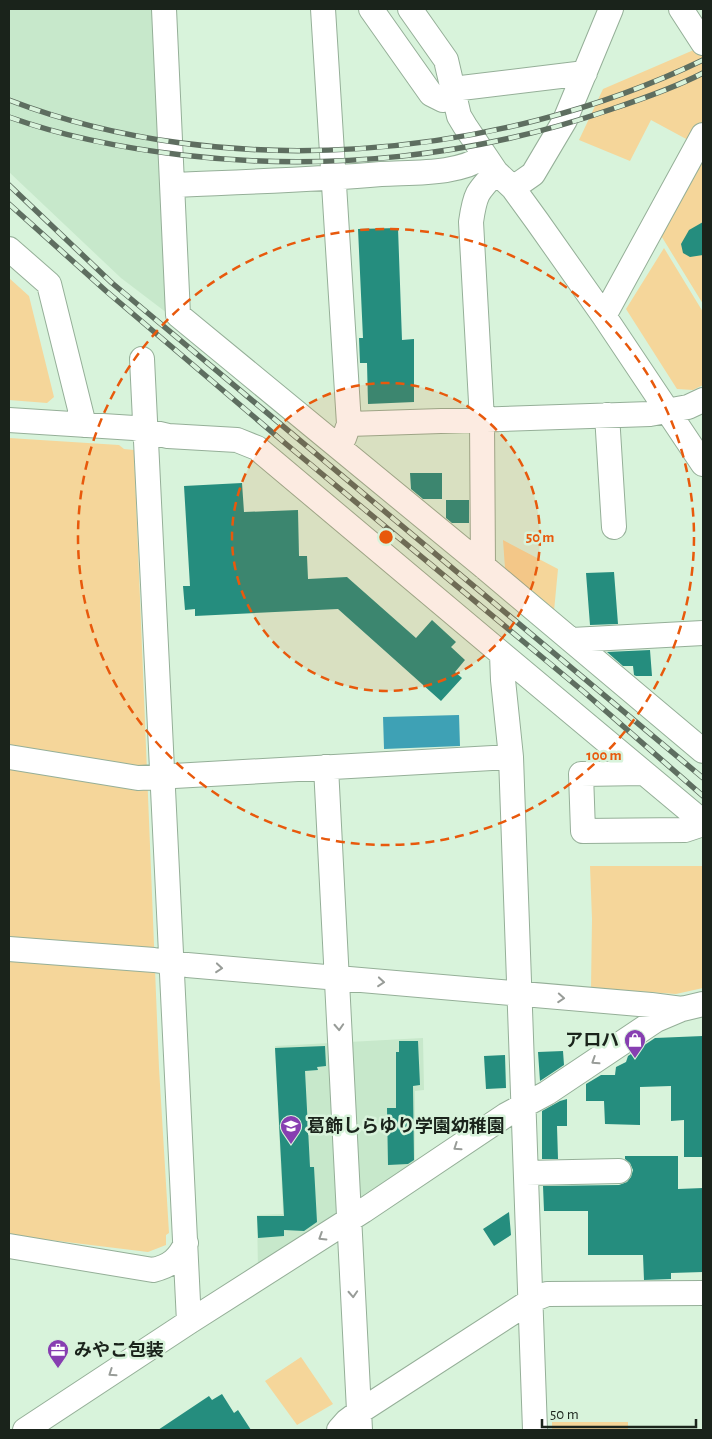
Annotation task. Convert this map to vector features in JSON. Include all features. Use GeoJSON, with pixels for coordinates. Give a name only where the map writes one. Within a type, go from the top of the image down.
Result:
{"type":"FeatureCollection","features":[{"type":"Feature","properties":{"kind":"street"},"geometry":{"type":"LineString","coordinates":[[164,9],[178,315],[703,750]]}},
{"type":"Feature","properties":{"kind":"street"},"geometry":{"type":"LineString","coordinates":[[323,9],[349,424],[338,448]]}},
{"type":"Feature","properties":{"kind":"street"},"geometry":{"type":"LineString","coordinates":[[371,9],[432,94],[443,100],[454,94],[585,73]]}},
{"type":"Feature","properties":{"kind":"street"},"geometry":{"type":"LineString","coordinates":[[410,9],[446,60],[459,116],[491,164],[513,188],[604,316],[703,464]]}},
{"type":"Feature","properties":{"kind":"street"},"geometry":{"type":"LineString","coordinates":[[513,188],[533,174],[566,120],[610,9]]}},
{"type":"Feature","properties":{"kind":"street"},"geometry":{"type":"LineString","coordinates":[[682,9],[703,43]]}},
{"type":"Feature","properties":{"kind":"street"},"geometry":{"type":"LineString","coordinates":[[604,316],[703,134]]}},
{"type":"Feature","properties":{"kind":"street"},"geometry":{"type":"LineString","coordinates":[[173,185],[333,178],[454,169],[476,163],[491,164]]}},
{"type":"Feature","properties":{"kind":"street"},"geometry":{"type":"LineString","coordinates":[[483,566],[482,420],[471,222],[474,200],[491,164]]}},
{"type":"Feature","properties":{"kind":"street"},"geometry":{"type":"LineString","coordinates":[[9,249],[50,284],[84,425]]}},
{"type":"Feature","properties":{"kind":"street"},"geometry":{"type":"LineString","coordinates":[[142,359],[164,776],[171,962],[189,1322]]}},
{"type":"Feature","properties":{"kind":"street"},"geometry":{"type":"LineString","coordinates":[[349,424],[669,412],[688,407],[703,400]]}},
{"type":"Feature","properties":{"kind":"street"},"geometry":{"type":"LineString","coordinates":[[607,415],[614,527]]}},
{"type":"Feature","properties":{"kind":"street"},"geometry":{"type":"LineString","coordinates":[[9,420],[134,428],[168,436],[237,440],[257,448],[502,659],[644,773],[703,823],[685,830],[583,831],[581,774],[644,773]]}},
{"type":"Feature","properties":{"kind":"street"},"geometry":{"type":"LineString","coordinates":[[572,640],[703,633]]}},
{"type":"Feature","properties":{"kind":"street"},"geometry":{"type":"LineString","coordinates":[[502,659],[511,757],[532,1300],[535,1430]]}},
{"type":"Feature","properties":{"kind":"street"},"geometry":{"type":"LineString","coordinates":[[9,757],[138,778],[511,757]]}},
{"type":"Feature","properties":{"kind":"street"},"geometry":{"type":"LineString","coordinates":[[326,767],[359,1421]]}},
{"type":"Feature","properties":{"kind":"street"},"geometry":{"type":"LineString","coordinates":[[9,949],[154,960],[520,995],[651,1005],[692,1006]]}},
{"type":"Feature","properties":{"kind":"street"},"geometry":{"type":"LineString","coordinates":[[25,1430],[349,1220],[506,1115],[546,1092],[656,1020],[692,1006]]}},
{"type":"Feature","properties":{"kind":"street"},"geometry":{"type":"LineString","coordinates":[[526,1173],[619,1171]]}},
{"type":"Feature","properties":{"kind":"street"},"geometry":{"type":"LineString","coordinates":[[9,1246],[153,1270],[176,1260],[186,1243]]}},
{"type":"Feature","properties":{"kind":"street"},"geometry":{"type":"LineString","coordinates":[[340,1430],[346,1421],[359,1421],[532,1300],[547,1294],[703,1293]]}},
{"type":"Feature","properties":{"kind":"shaded area"},"geometry":{"type":"Polygon","coordinates":[[[9,9],[154,9],[167,313],[121,278],[9,172],[9,9]]]}},
{"type":"Feature","properties":{"kind":"shaded area"},"geometry":{"type":"Polygon","coordinates":[[[703,46],[703,304],[657,229],[701,147],[651,120],[630,161],[579,140],[603,89],[703,46]]]}},
{"type":"Feature","properties":{"kind":"shaded area"},"geometry":{"type":"Polygon","coordinates":[[[664,248],[703,312],[703,385],[693,390],[677,389],[626,309],[664,248]]]}},
{"type":"Feature","properties":{"kind":"shaded area"},"geometry":{"type":"Polygon","coordinates":[[[9,278],[29,296],[54,397],[47,403],[9,400],[9,278]]]}},
{"type":"Feature","properties":{"kind":"shaded area"},"geometry":{"type":"Polygon","coordinates":[[[9,438],[119,445],[124,449],[134,450],[159,1068],[169,1233],[166,1235],[166,1245],[148,1252],[9,1235],[9,438]]]}},
{"type":"Feature","properties":{"kind":"shaded area"},"geometry":{"type":"Polygon","coordinates":[[[503,540],[558,569],[554,611],[505,568],[503,540]]]}},
{"type":"Feature","properties":{"kind":"shaded area"},"geometry":{"type":"Polygon","coordinates":[[[590,866],[703,866],[703,988],[676,994],[591,988],[592,919],[590,866]]]}},
{"type":"Feature","properties":{"kind":"shaded area"},"geometry":{"type":"Polygon","coordinates":[[[423,1038],[424,1090],[415,1091],[415,1165],[258,1269],[257,1215],[283,1214],[275,1046],[423,1038]]]}},
{"type":"Feature","properties":{"kind":"shaded area"},"geometry":{"type":"Polygon","coordinates":[[[301,1357],[333,1404],[297,1425],[265,1381],[301,1357]]]}},
{"type":"Feature","properties":{"kind":"shaded area"},"geometry":{"type":"Polygon","coordinates":[[[552,1422],[628,1422],[628,1430],[552,1430],[552,1422]]]}},
{"type":"Feature","properties":{"kind":"water"},"geometry":{"type":"Polygon","coordinates":[[[459,715],[460,746],[384,749],[383,717],[459,715]]]}},
{"type":"Feature","properties":{"kind":"building"},"geometry":{"type":"Polygon","coordinates":[[[703,222],[703,255],[690,257],[683,253],[681,244],[689,230],[703,222]]]}},
{"type":"Feature","properties":{"kind":"building"},"geometry":{"type":"Polygon","coordinates":[[[398,228],[402,340],[414,339],[414,402],[368,404],[367,363],[360,363],[359,338],[363,338],[358,229],[398,228]]]}},
{"type":"Feature","properties":{"kind":"building"},"geometry":{"type":"Polygon","coordinates":[[[410,473],[442,473],[442,499],[423,499],[411,489],[410,473]]]}},
{"type":"Feature","properties":{"kind":"building"},"geometry":{"type":"Polygon","coordinates":[[[242,483],[244,512],[298,510],[299,556],[307,556],[308,579],[347,577],[416,638],[432,620],[456,642],[451,647],[465,660],[455,672],[462,678],[441,701],[338,609],[195,616],[195,609],[185,610],[183,586],[190,586],[184,486],[242,483]]]}},
{"type":"Feature","properties":{"kind":"building"},"geometry":{"type":"Polygon","coordinates":[[[446,500],[469,500],[469,523],[452,523],[446,518],[446,500]]]}},
{"type":"Feature","properties":{"kind":"building"},"geometry":{"type":"Polygon","coordinates":[[[614,572],[618,624],[590,625],[586,573],[614,572]]]}},
{"type":"Feature","properties":{"kind":"building"},"geometry":{"type":"Polygon","coordinates":[[[650,650],[652,676],[634,675],[633,666],[623,666],[607,652],[650,650]]]}},
{"type":"Feature","properties":{"kind":"building"},"geometry":{"type":"Polygon","coordinates":[[[703,1036],[703,1157],[684,1157],[684,1120],[671,1121],[671,1086],[640,1087],[640,1125],[605,1124],[604,1101],[586,1101],[586,1084],[601,1075],[615,1075],[616,1067],[626,1062],[628,1056],[655,1038],[703,1036]]]}},
{"type":"Feature","properties":{"kind":"building"},"geometry":{"type":"Polygon","coordinates":[[[399,1041],[418,1041],[420,1085],[413,1086],[414,1160],[408,1164],[388,1165],[387,1108],[396,1108],[396,1052],[399,1052],[399,1041]]]}},
{"type":"Feature","properties":{"kind":"building"},"geometry":{"type":"Polygon","coordinates":[[[325,1046],[326,1066],[317,1067],[318,1070],[305,1071],[310,1167],[314,1167],[317,1222],[304,1231],[284,1230],[284,1236],[258,1238],[257,1216],[284,1216],[275,1048],[325,1046]]]}},
{"type":"Feature","properties":{"kind":"building"},"geometry":{"type":"Polygon","coordinates":[[[563,1051],[564,1065],[540,1081],[538,1052],[563,1051]]]}},
{"type":"Feature","properties":{"kind":"building"},"geometry":{"type":"Polygon","coordinates":[[[505,1055],[506,1088],[486,1089],[484,1056],[505,1055]]]}},
{"type":"Feature","properties":{"kind":"building"},"geometry":{"type":"Polygon","coordinates":[[[567,1099],[567,1126],[557,1126],[558,1159],[542,1159],[542,1111],[567,1099]]]}},
{"type":"Feature","properties":{"kind":"building"},"geometry":{"type":"Polygon","coordinates":[[[625,1156],[678,1156],[678,1189],[703,1188],[703,1272],[671,1273],[671,1279],[644,1280],[643,1255],[588,1255],[588,1211],[544,1211],[543,1186],[619,1185],[627,1182],[633,1170],[625,1156]]]}},
{"type":"Feature","properties":{"kind":"building"},"geometry":{"type":"Polygon","coordinates":[[[509,1212],[511,1235],[494,1246],[483,1229],[509,1212]]]}},
{"type":"Feature","properties":{"kind":"building"},"geometry":{"type":"Polygon","coordinates":[[[222,1394],[234,1413],[238,1410],[251,1430],[158,1430],[209,1396],[212,1400],[222,1394]]]}},
{"type":"Feature","properties":{"kind":"railway"},"geometry":{"type":"LineString","coordinates":[[9,100],[92,126],[179,143],[269,150],[359,149],[449,138],[538,120],[623,94],[703,60]]}},
{"type":"Feature","properties":{"kind":"railway"},"geometry":{"type":"LineString","coordinates":[[9,117],[73,136],[182,155],[236,160],[345,161],[454,149],[507,139],[623,105],[703,73]]}},
{"type":"Feature","properties":{"kind":"railway"},"geometry":{"type":"LineString","coordinates":[[9,185],[112,283],[703,778]]}},
{"type":"Feature","properties":{"kind":"railway"},"geometry":{"type":"LineString","coordinates":[[9,204],[106,291],[286,444],[584,692],[703,796]]}},
{"type":"Feature","properties":{"kind":"place","name":"アロハ"},"geometry":{"type":"Point","coordinates":[635,1059]}},
{"type":"Feature","properties":{"kind":"place","name":"葛飾しらゆり学園幼稚園"},"geometry":{"type":"Point","coordinates":[291,1145]}},
{"type":"Feature","properties":{"kind":"place","name":"みやこ包装"},"geometry":{"type":"Point","coordinates":[58,1369]}}]}
